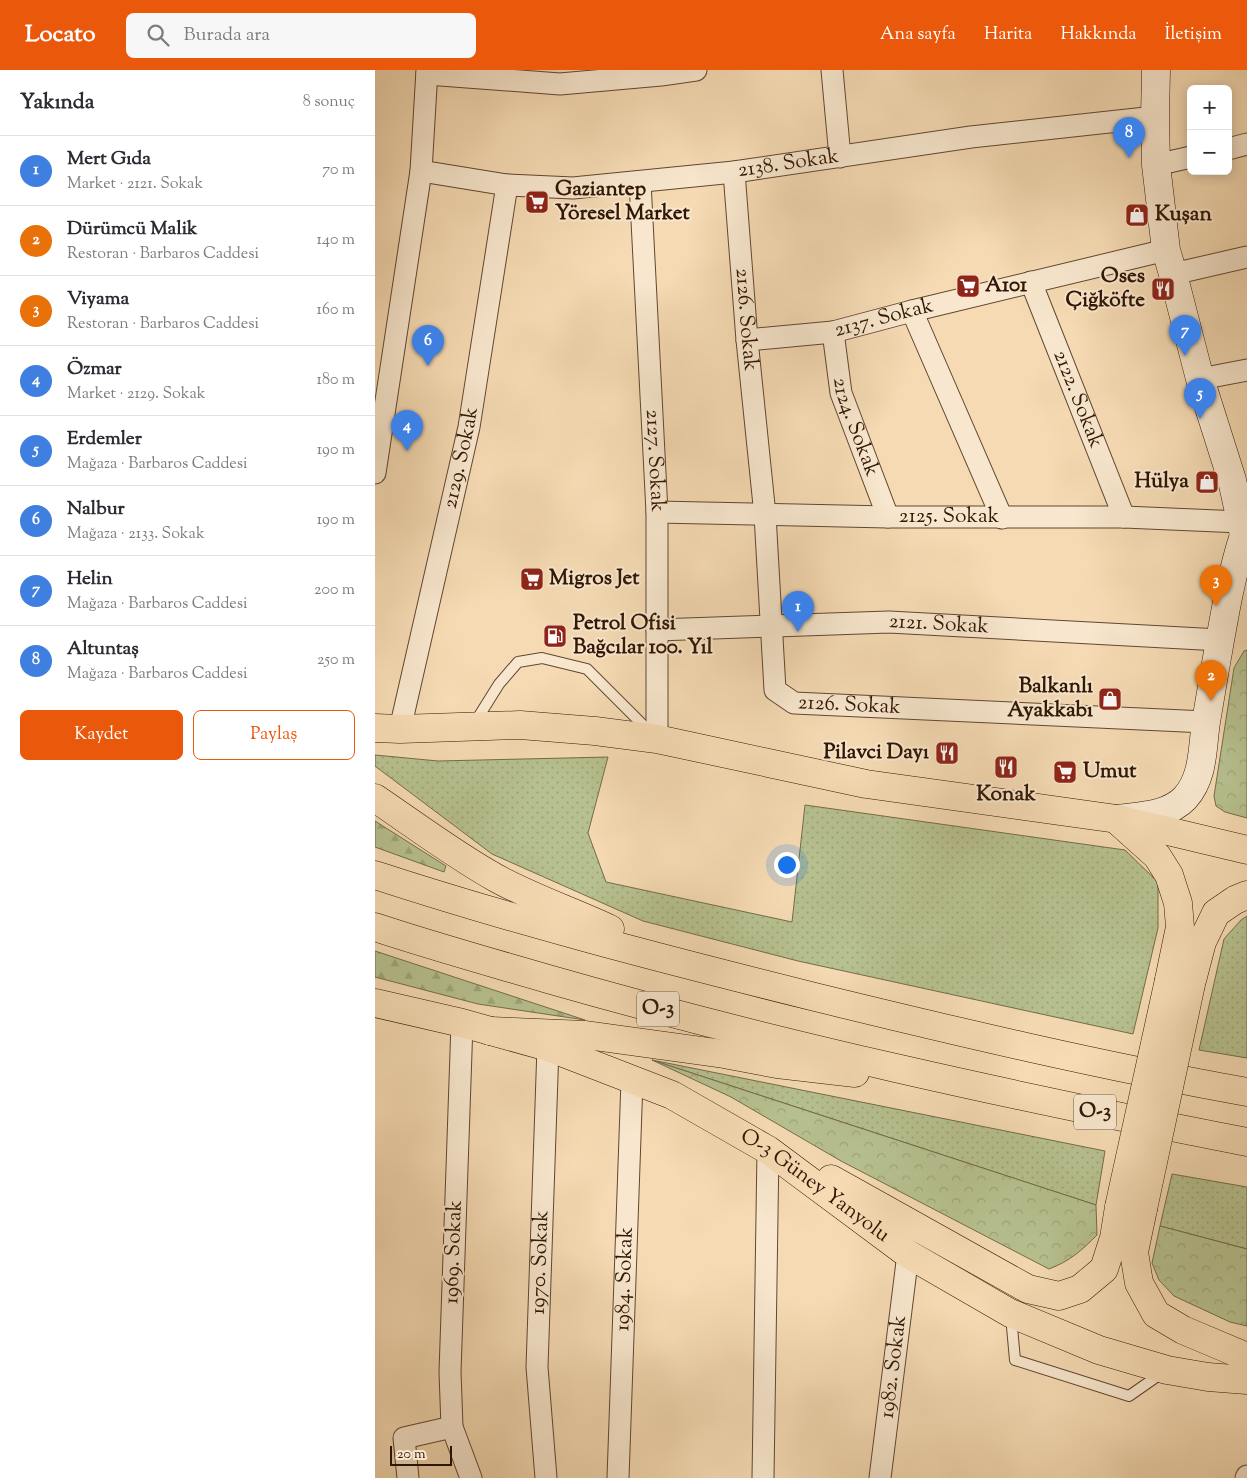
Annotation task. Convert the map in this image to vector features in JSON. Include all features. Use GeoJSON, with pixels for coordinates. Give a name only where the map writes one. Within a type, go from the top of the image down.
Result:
{"type":"FeatureCollection","features":[{"type":"Feature","properties":{"kind":"main road"},"geometry":{"type":"LineString","coordinates":[[1117,819],[1146,815],[1176,806],[1194,786],[1201,768],[1206,722],[1220,640],[1235,563],[1244,532],[1239,478],[1200,379],[1170,262],[1156,165],[1156,70]]}},
{"type":"Feature","properties":{"kind":"main road"},"geometry":{"type":"LineString","coordinates":[[1220,640],[1237,629],[1247,626]]}},
{"type":"Feature","properties":{"kind":"main road"},"geometry":{"type":"LineString","coordinates":[[387,728],[520,725],[595,731],[657,739],[866,784],[1117,819],[1247,850]]}},
{"type":"Feature","properties":{"kind":"main road"},"geometry":{"type":"LineString","coordinates":[[375,798],[447,848],[496,878],[593,921],[676,963]]}},
{"type":"Feature","properties":{"kind":"main road"},"geometry":{"type":"LineString","coordinates":[[1117,819],[1157,856],[1169,875],[1178,903],[1180,927],[1180,982],[1131,1208],[1139,1284],[1156,1314],[1183,1330],[1247,1357]]}},
{"type":"Feature","properties":{"kind":"main road","name":"O-3"},"geometry":{"type":"LineString","coordinates":[[375,875],[676,963],[1103,1064],[1247,1092]]}},
{"type":"Feature","properties":{"kind":"main road"},"geometry":{"type":"LineString","coordinates":[[1180,982],[1216,912],[1247,895]]}},
{"type":"Feature","properties":{"kind":"main road","name":"O-3"},"geometry":{"type":"LineString","coordinates":[[375,927],[617,998],[746,1032],[944,1080],[1112,1116],[1247,1142]]}},
{"type":"Feature","properties":{"kind":"main road","name":"O-3 Güney Yanyolu"},"geometry":{"type":"LineString","coordinates":[[375,1003],[462,1022],[548,1047],[672,1095],[768,1150],[907,1254],[1010,1313],[1099,1350],[1167,1370],[1208,1377],[1247,1380]]}},
{"type":"Feature","properties":{"kind":"main road"},"geometry":{"type":"LineString","coordinates":[[490,1031],[586,1035],[838,1072],[944,1080]]}},
{"type":"Feature","properties":{"kind":"main road"},"geometry":{"type":"LineString","coordinates":[[768,1150],[807,1165],[1028,1289],[1059,1296],[1080,1290],[1104,1269],[1113,1238],[1131,1208]]}},
{"type":"Feature","properties":{"kind":"street"},"geometry":{"type":"LineString","coordinates":[[375,473],[384,355],[421,171],[427,72],[560,84],[696,70]]}},
{"type":"Feature","properties":{"kind":"street"},"geometry":{"type":"LineString","coordinates":[[832,70],[840,157]]}},
{"type":"Feature","properties":{"kind":"street","name":"2138. Sokak"},"geometry":{"type":"LineString","coordinates":[[421,171],[507,185],[573,188],[734,172],[971,137],[1155,117]]}},
{"type":"Feature","properties":{"kind":"street"},"geometry":{"type":"LineString","coordinates":[[1232,148],[1247,144]]}},
{"type":"Feature","properties":{"kind":"street"},"geometry":{"type":"LineString","coordinates":[[1156,165],[1187,158]]}},
{"type":"Feature","properties":{"kind":"street","name":"2126. Sokak"},"geometry":{"type":"LineString","coordinates":[[734,172],[747,340],[765,515],[775,690],[794,703],[1206,722]]}},
{"type":"Feature","properties":{"kind":"street","name":"2127. Sokak"},"geometry":{"type":"LineString","coordinates":[[641,182],[657,512],[657,739]]}},
{"type":"Feature","properties":{"kind":"street","name":"2129. Sokak"},"geometry":{"type":"LineString","coordinates":[[387,728],[469,427],[507,185]]}},
{"type":"Feature","properties":{"kind":"street","name":"2137. Sokak"},"geometry":{"type":"LineString","coordinates":[[747,340],[833,332],[1031,282],[1170,262],[1247,257]]}},
{"type":"Feature","properties":{"kind":"street","name":"2122. Sokak"},"geometry":{"type":"LineString","coordinates":[[1031,282],[1124,517]]}},
{"type":"Feature","properties":{"kind":"street"},"geometry":{"type":"LineString","coordinates":[[912,311],[1002,518]]}},
{"type":"Feature","properties":{"kind":"street","name":"2124. Sokak"},"geometry":{"type":"LineString","coordinates":[[833,332],[841,393],[888,517]]}},
{"type":"Feature","properties":{"kind":"street"},"geometry":{"type":"LineString","coordinates":[[1200,379],[1247,370]]}},
{"type":"Feature","properties":{"kind":"street","name":"2125. Sokak"},"geometry":{"type":"LineString","coordinates":[[657,512],[888,517],[1124,517],[1244,532]]}},
{"type":"Feature","properties":{"kind":"street","name":"2121. Sokak"},"geometry":{"type":"LineString","coordinates":[[657,630],[889,622],[1220,640]]}},
{"type":"Feature","properties":{"kind":"street","name":"1969. Sokak"},"geometry":{"type":"LineString","coordinates":[[462,1022],[450,1372],[452,1428],[471,1478]]}},
{"type":"Feature","properties":{"kind":"street","name":"1970. Sokak"},"geometry":{"type":"LineString","coordinates":[[547,1478],[537,1367],[548,1047]]}},
{"type":"Feature","properties":{"kind":"street","name":"1984. Sokak"},"geometry":{"type":"LineString","coordinates":[[618,1478],[632,1080]]}},
{"type":"Feature","properties":{"kind":"street"},"geometry":{"type":"LineString","coordinates":[[763,1478],[768,1150]]}},
{"type":"Feature","properties":{"kind":"street","name":"1982. Sokak"},"geometry":{"type":"LineString","coordinates":[[880,1478],[907,1254]]}},
{"type":"Feature","properties":{"kind":"street"},"geometry":{"type":"LineString","coordinates":[[408,1478],[404,1438],[452,1428]]}},
{"type":"Feature","properties":{"kind":"lane"},"geometry":{"type":"LineString","coordinates":[[472,726],[499,684],[518,662],[542,658],[587,669],[657,739]]}},
{"type":"Feature","properties":{"kind":"lane"},"geometry":{"type":"LineString","coordinates":[[1010,1313],[1015,1360],[1129,1396],[1167,1370]]}},
{"type":"Feature","properties":{"kind":"green space"},"geometry":{"type":"Polygon","coordinates":[[[1247,650],[1247,818],[1225,812],[1216,806],[1214,796],[1234,668],[1244,651],[1247,650]]]}},
{"type":"Feature","properties":{"kind":"green space"},"geometry":{"type":"Polygon","coordinates":[[[375,755],[438,761],[608,757],[588,833],[606,882],[792,922],[805,805],[1125,850],[1158,882],[1158,928],[1133,1034],[798,961],[643,921],[492,854],[375,766],[375,755]]]}},
{"type":"Feature","properties":{"kind":"green space"},"geometry":{"type":"Polygon","coordinates":[[[375,821],[446,866],[444,872],[375,847],[375,821]]]}},
{"type":"Feature","properties":{"kind":"green space"},"geometry":{"type":"Polygon","coordinates":[[[1247,916],[1247,1058],[1199,1050],[1224,939],[1247,916]]]}},
{"type":"Feature","properties":{"kind":"green space"},"geometry":{"type":"Polygon","coordinates":[[[375,951],[585,1020],[478,1004],[375,977],[375,951]]]}},
{"type":"Feature","properties":{"kind":"green space"},"geometry":{"type":"Polygon","coordinates":[[[652,1060],[1105,1151],[1096,1205],[652,1060]]]}},
{"type":"Feature","properties":{"kind":"green space"},"geometry":{"type":"Polygon","coordinates":[[[652,1060],[1096,1205],[1097,1235],[1075,1255],[1049,1269],[841,1161],[731,1097],[652,1060]]]}},
{"type":"Feature","properties":{"kind":"green space"},"geometry":{"type":"Polygon","coordinates":[[[1172,1174],[1247,1187],[1247,1249],[1160,1226],[1172,1174]]]}},
{"type":"Feature","properties":{"kind":"green space"},"geometry":{"type":"Polygon","coordinates":[[[1160,1226],[1247,1249],[1247,1326],[1230,1322],[1174,1296],[1159,1280],[1152,1263],[1160,1226]]]}},
{"type":"Feature","properties":{"kind":"place","name":"Altuntaş"},"geometry":{"type":"Point","coordinates":[1129,158]}},
{"type":"Feature","properties":{"kind":"place","name":"Gaziantep Yöresel Market"},"geometry":{"type":"Point","coordinates":[537,202]}},
{"type":"Feature","properties":{"kind":"place","name":"Kuşan"},"geometry":{"type":"Point","coordinates":[1137,215]}},
{"type":"Feature","properties":{"kind":"place","name":"A101"},"geometry":{"type":"Point","coordinates":[968,286]}},
{"type":"Feature","properties":{"kind":"place","name":"Oses Çiğköfte"},"geometry":{"type":"Point","coordinates":[1163,289]}},
{"type":"Feature","properties":{"kind":"place","name":"Helin"},"geometry":{"type":"Point","coordinates":[1185,356]}},
{"type":"Feature","properties":{"kind":"place","name":"Nalbur"},"geometry":{"type":"Point","coordinates":[428,366]}},
{"type":"Feature","properties":{"kind":"place","name":"Erdemler"},"geometry":{"type":"Point","coordinates":[1200,419]}},
{"type":"Feature","properties":{"kind":"place","name":"Özmar"},"geometry":{"type":"Point","coordinates":[407,451]}},
{"type":"Feature","properties":{"kind":"place","name":"Hülya"},"geometry":{"type":"Point","coordinates":[1207,482]}},
{"type":"Feature","properties":{"kind":"place","name":"Migros Jet"},"geometry":{"type":"Point","coordinates":[532,579]}},
{"type":"Feature","properties":{"kind":"place","name":"Viyama"},"geometry":{"type":"Point","coordinates":[1216,606]}},
{"type":"Feature","properties":{"kind":"place","name":"Mert Gıda"},"geometry":{"type":"Point","coordinates":[798,632]}},
{"type":"Feature","properties":{"kind":"place","name":"Petrol Ofisi Bağcılar 100. Yıl"},"geometry":{"type":"Point","coordinates":[555,636]}},
{"type":"Feature","properties":{"kind":"place","name":"Balkanlı Ayakkabı"},"geometry":{"type":"Point","coordinates":[1110,699]}},
{"type":"Feature","properties":{"kind":"place","name":"Dürümcü Malik"},"geometry":{"type":"Point","coordinates":[1211,701]}},
{"type":"Feature","properties":{"kind":"place","name":"Pilavci Dayı"},"geometry":{"type":"Point","coordinates":[947,753]}},
{"type":"Feature","properties":{"kind":"place","name":"Konak"},"geometry":{"type":"Point","coordinates":[1006,767]}},
{"type":"Feature","properties":{"kind":"place","name":"Umut"},"geometry":{"type":"Point","coordinates":[1065,772]}}]}
